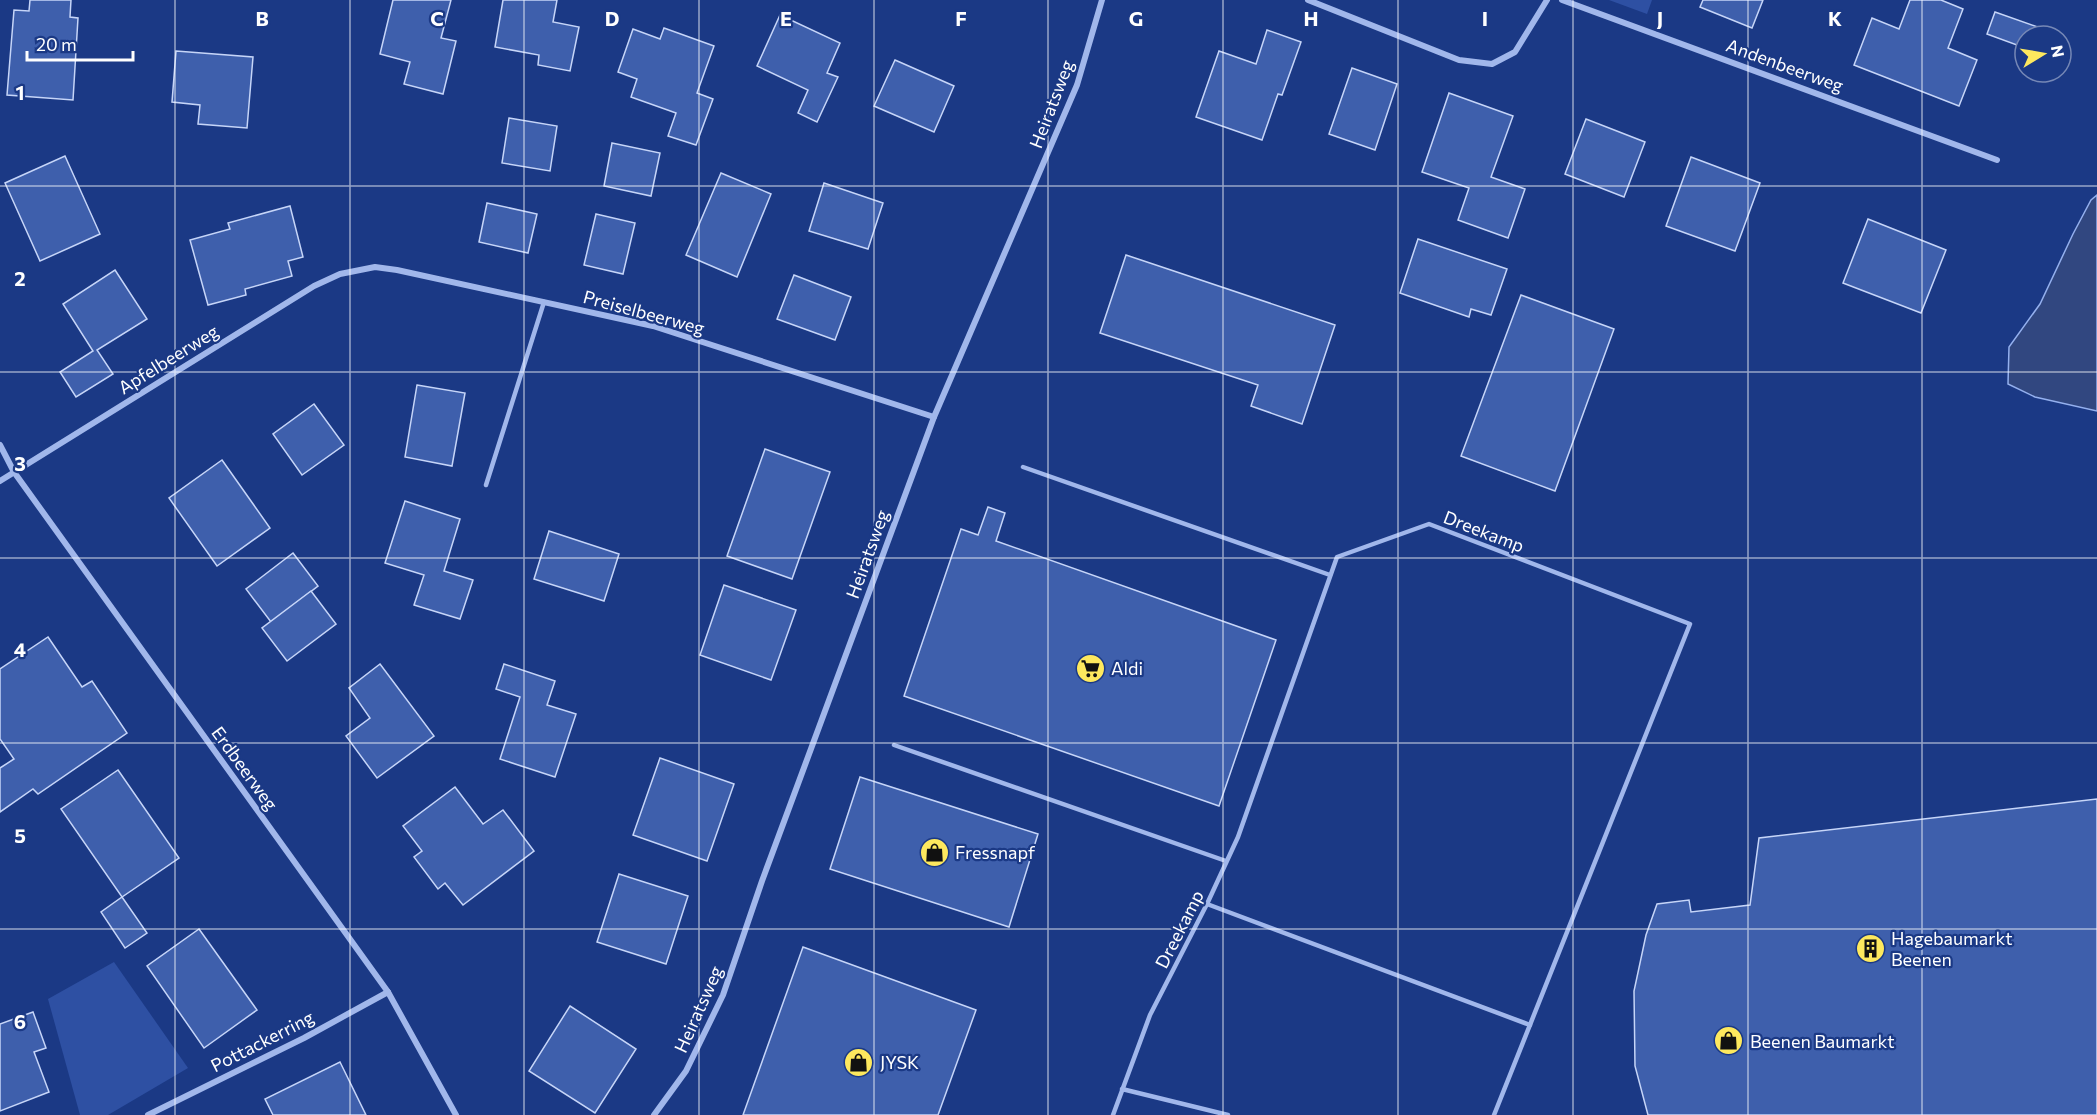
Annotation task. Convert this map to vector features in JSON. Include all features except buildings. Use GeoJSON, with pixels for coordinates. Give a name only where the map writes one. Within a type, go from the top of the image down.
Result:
{"type":"FeatureCollection","features":[{"type":"Feature","properties":{"kind":"street","name":"Heiratsweg"},"geometry":{"type":"LineString","coordinates":[[654,1115],[686,1071],[723,995],[762,881],[934,417],[1077,85],[1101,0]]}},
{"type":"Feature","properties":{"kind":"street"},"geometry":{"type":"LineString","coordinates":[[1308,0],[1459,60],[1492,64],[1515,52],[1547,0]]}},
{"type":"Feature","properties":{"kind":"street","name":"Andenbeerweg"},"geometry":{"type":"LineString","coordinates":[[1562,0],[1997,160]]}},
{"type":"Feature","properties":{"kind":"street","name":"Preiselbeerweg"},"geometry":{"type":"LineString","coordinates":[[340,274],[375,267],[397,270],[653,326],[934,417]]}},
{"type":"Feature","properties":{"kind":"street","name":"Apfelbeerweg"},"geometry":{"type":"LineString","coordinates":[[14,472],[314,286],[340,274]]}},
{"type":"Feature","properties":{"kind":"street","name":"Erdbeerweg"},"geometry":{"type":"LineString","coordinates":[[0,445],[14,472],[388,992],[456,1115]]}},
{"type":"Feature","properties":{"kind":"street"},"geometry":{"type":"LineString","coordinates":[[0,481],[14,472]]}},
{"type":"Feature","properties":{"kind":"street","name":"Pottackerring"},"geometry":{"type":"LineString","coordinates":[[148,1115],[304,1038],[388,992]]}},
{"type":"Feature","properties":{"kind":"lane"},"geometry":{"type":"LineString","coordinates":[[486,485],[544,302]]}},
{"type":"Feature","properties":{"kind":"lane"},"geometry":{"type":"LineString","coordinates":[[1023,467],[1330,575]]}},
{"type":"Feature","properties":{"kind":"lane","name":"Dreekamp"},"geometry":{"type":"LineString","coordinates":[[1113,1115],[1150,1015],[1207,904],[1238,837],[1337,556],[1430,524],[1690,624],[1494,1115]]}},
{"type":"Feature","properties":{"kind":"lane"},"geometry":{"type":"LineString","coordinates":[[894,745],[1226,861]]}},
{"type":"Feature","properties":{"kind":"lane"},"geometry":{"type":"LineString","coordinates":[[1207,904],[1530,1025]]}},
{"type":"Feature","properties":{"kind":"lane"},"geometry":{"type":"LineString","coordinates":[[1122,1089],[1227,1115]]}},
{"type":"Feature","properties":{"kind":"shaded area"},"geometry":{"type":"Polygon","coordinates":[[[1609,0],[1652,0],[1647,14],[1609,0]]]}},
{"type":"Feature","properties":{"kind":"shaded area"},"geometry":{"type":"Polygon","coordinates":[[[2097,195],[2097,411],[2035,397],[2008,384],[2009,347],[2040,304],[2073,234],[2091,200],[2097,195]]]}},
{"type":"Feature","properties":{"kind":"shaded area"},"geometry":{"type":"Polygon","coordinates":[[[114,962],[188,1068],[108,1115],[80,1115],[48,999],[114,962]]]}},
{"type":"Feature","properties":{"kind":"place","name":"Aldi"},"geometry":{"type":"Point","coordinates":[1090,668]}},
{"type":"Feature","properties":{"kind":"place","name":"Fressnapf"},"geometry":{"type":"Point","coordinates":[934,852]}},
{"type":"Feature","properties":{"kind":"place","name":"Hagebaumarkt Beenen"},"geometry":{"type":"Point","coordinates":[1870,948]}},
{"type":"Feature","properties":{"kind":"place","name":"Beenen Baumarkt"},"geometry":{"type":"Point","coordinates":[1729,1041]}},
{"type":"Feature","properties":{"kind":"place","name":"JYSK"},"geometry":{"type":"Point","coordinates":[859,1062]}}]}
